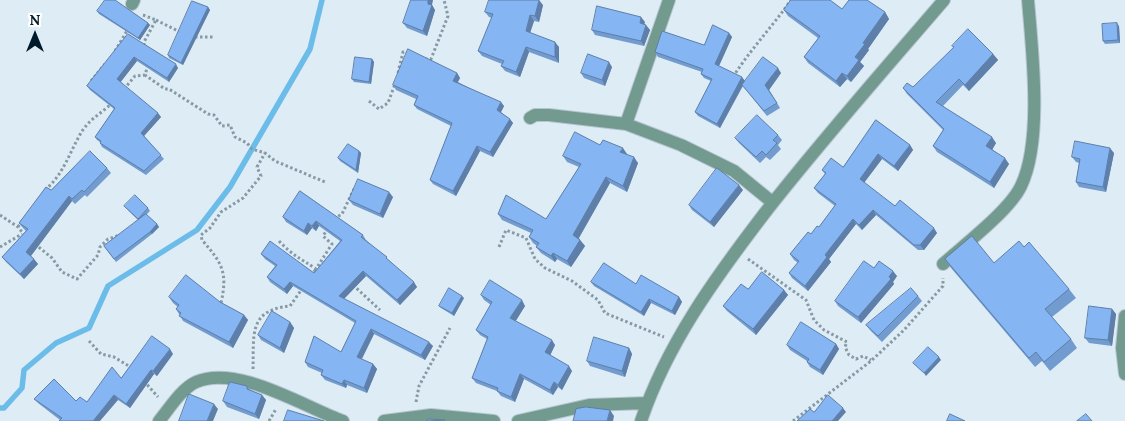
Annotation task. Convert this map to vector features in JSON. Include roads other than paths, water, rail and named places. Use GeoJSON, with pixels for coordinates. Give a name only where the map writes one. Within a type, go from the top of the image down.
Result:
{"type":"FeatureCollection","features":[{"type":"Feature","properties":{"kind":"street"},"geometry":{"type":"LineString","coordinates":[[626,124],[669,0]]}},
{"type":"Feature","properties":{"kind":"street"},"geometry":{"type":"LineString","coordinates":[[641,421],[647,403],[677,342],[708,289],[735,250],[772,202],[944,0]]}},
{"type":"Feature","properties":{"kind":"street"},"geometry":{"type":"LineString","coordinates":[[943,264],[1003,209],[1021,187],[1031,157],[1034,78],[1028,0]]}},
{"type":"Feature","properties":{"kind":"street"},"geometry":{"type":"LineString","coordinates":[[530,118],[549,115],[626,124],[681,145],[734,171],[772,202]]}},
{"type":"Feature","properties":{"kind":"street"},"geometry":{"type":"LineString","coordinates":[[1125,316],[1122,348],[1125,374]]}},
{"type":"Feature","properties":{"kind":"street"},"geometry":{"type":"LineString","coordinates":[[159,421],[185,390],[198,381],[223,379],[252,382],[343,421]]}},
{"type":"Feature","properties":{"kind":"street"},"geometry":{"type":"LineString","coordinates":[[518,421],[589,405],[647,403]]}},
{"type":"Feature","properties":{"kind":"street"},"geometry":{"type":"LineString","coordinates":[[384,421],[414,415],[432,414],[494,421]]}},
{"type":"Feature","properties":{"kind":"waterway"},"geometry":{"type":"LineString","coordinates":[[0,408],[4,408],[22,388],[24,370],[56,343],[89,328],[108,286],[197,230],[230,187],[310,49],[322,0]]}}]}
